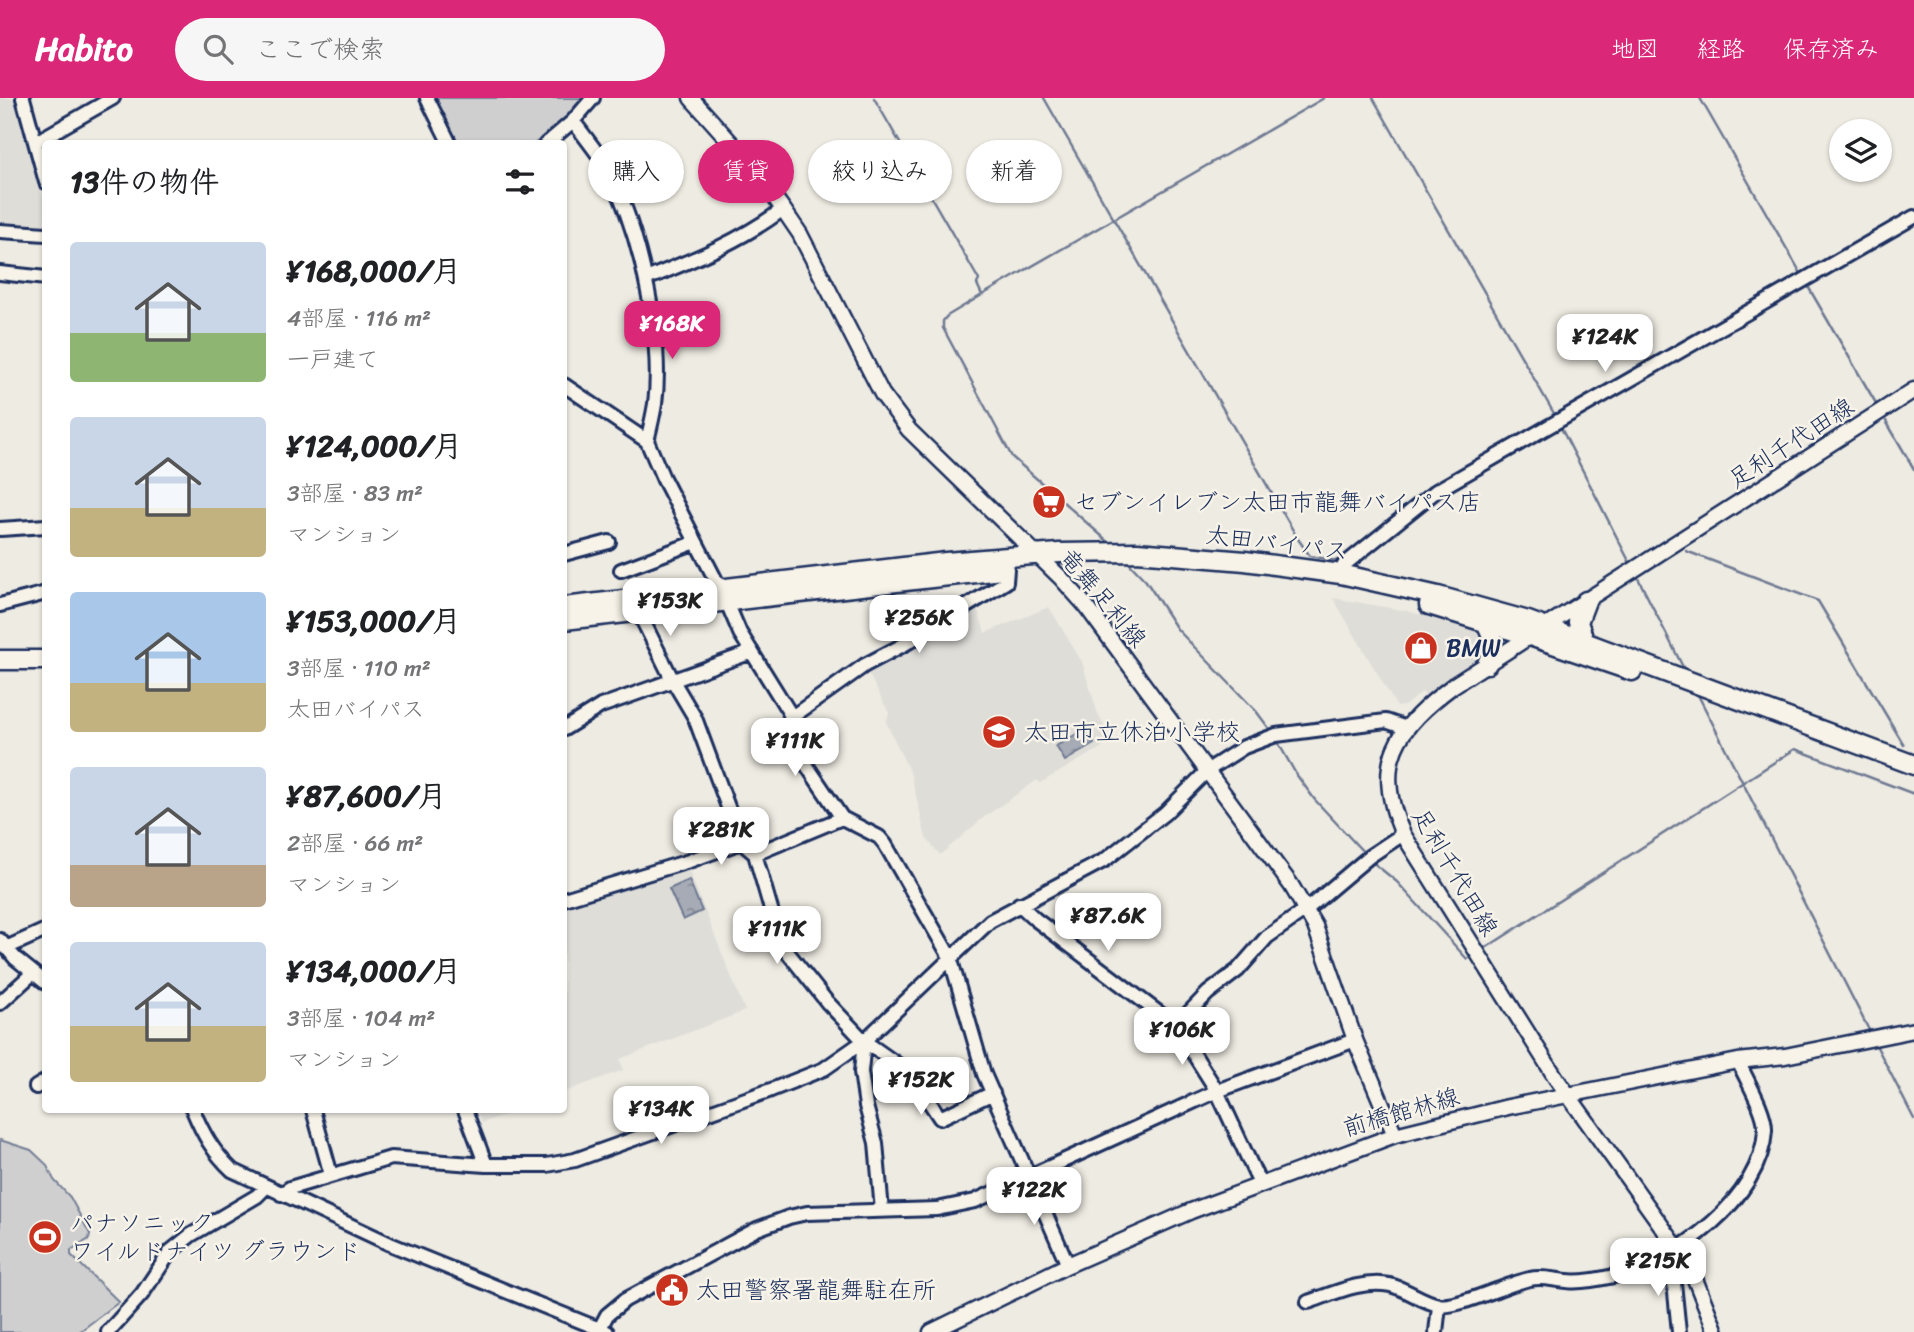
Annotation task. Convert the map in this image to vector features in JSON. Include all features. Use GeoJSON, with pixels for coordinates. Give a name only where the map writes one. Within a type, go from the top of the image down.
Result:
{"type":"FeatureCollection","features":[{"type":"Feature","properties":{"kind":"highway","name":"太田バイパス"},"geometry":{"type":"LineString","coordinates":[[567,607],[1007,569],[1059,553],[1137,552],[1245,561],[1341,574],[1489,609],[1640,674],[1914,776]]}},
{"type":"Feature","properties":{"kind":"highway","name":"太田バイパス"},"geometry":{"type":"LineString","coordinates":[[567,620],[638,611],[723,594],[946,562],[1042,560],[1195,568],[1319,582],[1432,606],[1486,623],[1584,640],[1914,765]]}},
{"type":"Feature","properties":{"kind":"highway"},"geometry":{"type":"LineString","coordinates":[[1584,640],[1577,622],[1586,601]]}},
{"type":"Feature","properties":{"kind":"highway"},"geometry":{"type":"LineString","coordinates":[[1486,623],[1493,635],[1487,664]]}},
{"type":"Feature","properties":{"kind":"highway"},"geometry":{"type":"LineString","coordinates":[[0,660],[42,660]]}},
{"type":"Feature","properties":{"kind":"highway"},"geometry":{"type":"LineString","coordinates":[[0,671],[42,671]]}},
{"type":"Feature","properties":{"kind":"main road","name":"竜舞足利線"},"geometry":{"type":"LineString","coordinates":[[691,98],[751,165],[800,234],[895,413],[1086,606],[1307,909],[1322,942],[1355,1040],[1395,1135]]}},
{"type":"Feature","properties":{"kind":"main road","name":"足利千代田線"},"geometry":{"type":"LineString","coordinates":[[1716,1332],[1695,1279],[1671,1253],[1403,834],[1388,793],[1389,772],[1395,748],[1406,728],[1428,704],[1914,390]]}},
{"type":"Feature","properties":{"kind":"main road","name":"前橋館林線"},"geometry":{"type":"LineString","coordinates":[[930,1332],[1069,1265],[1191,1211],[1395,1135],[1501,1108],[1738,1061],[1786,1056],[1914,1030]]}},
{"type":"Feature","properties":{"kind":"street"},"geometry":{"type":"LineString","coordinates":[[23,98],[42,166]]}},
{"type":"Feature","properties":{"kind":"street"},"geometry":{"type":"LineString","coordinates":[[36,142],[113,98]]}},
{"type":"Feature","properties":{"kind":"street"},"geometry":{"type":"LineString","coordinates":[[427,98],[448,140]]}},
{"type":"Feature","properties":{"kind":"street"},"geometry":{"type":"LineString","coordinates":[[551,140],[573,121],[593,98]]}},
{"type":"Feature","properties":{"kind":"street"},"geometry":{"type":"LineString","coordinates":[[573,121],[603,161],[636,236],[646,279],[656,372],[655,403],[647,441]]}},
{"type":"Feature","properties":{"kind":"street"},"geometry":{"type":"LineString","coordinates":[[646,279],[742,235],[783,209]]}},
{"type":"Feature","properties":{"kind":"street"},"geometry":{"type":"LineString","coordinates":[[1341,574],[1344,565],[1353,557],[1436,491],[1914,217]]}},
{"type":"Feature","properties":{"kind":"street"},"geometry":{"type":"LineString","coordinates":[[0,231],[42,234]]}},
{"type":"Feature","properties":{"kind":"street"},"geometry":{"type":"LineString","coordinates":[[0,273],[42,278]]}},
{"type":"Feature","properties":{"kind":"street"},"geometry":{"type":"LineString","coordinates":[[567,387],[647,441],[663,478],[752,652],[792,718],[807,766],[842,818],[879,837],[885,844],[950,957],[984,1074],[1069,1265]]}},
{"type":"Feature","properties":{"kind":"street"},"geometry":{"type":"LineString","coordinates":[[0,528],[42,526]]}},
{"type":"Feature","properties":{"kind":"street"},"geometry":{"type":"LineString","coordinates":[[567,553],[609,542]]}},
{"type":"Feature","properties":{"kind":"street"},"geometry":{"type":"LineString","coordinates":[[621,570],[696,542]]}},
{"type":"Feature","properties":{"kind":"street"},"geometry":{"type":"LineString","coordinates":[[792,718],[865,665],[905,644],[1006,582],[1007,569]]}},
{"type":"Feature","properties":{"kind":"street"},"geometry":{"type":"LineString","coordinates":[[0,605],[42,594]]}},
{"type":"Feature","properties":{"kind":"street"},"geometry":{"type":"LineString","coordinates":[[638,611],[695,718],[741,842],[755,854],[781,944],[827,1002],[864,1041],[911,1074],[940,1118],[993,1093]]}},
{"type":"Feature","properties":{"kind":"street"},"geometry":{"type":"LineString","coordinates":[[567,727],[601,706],[752,652]]}},
{"type":"Feature","properties":{"kind":"street"},"geometry":{"type":"LineString","coordinates":[[281,1194],[290,1188],[391,1158],[486,1165],[547,1165],[575,1160],[824,1069],[864,1041],[990,921],[1105,860],[1164,813],[1208,770],[1244,747],[1276,735],[1386,721],[1406,728]]}},
{"type":"Feature","properties":{"kind":"street"},"geometry":{"type":"LineString","coordinates":[[755,854],[842,818]]}},
{"type":"Feature","properties":{"kind":"street"},"geometry":{"type":"LineString","coordinates":[[1176,1026],[1208,993],[1238,970],[1267,937],[1307,909],[1357,865],[1403,834]]}},
{"type":"Feature","properties":{"kind":"street"},"geometry":{"type":"LineString","coordinates":[[567,898],[689,861],[741,842]]}},
{"type":"Feature","properties":{"kind":"street"},"geometry":{"type":"LineString","coordinates":[[1019,904],[1176,1026],[1217,1091],[1260,1184]]}},
{"type":"Feature","properties":{"kind":"street"},"geometry":{"type":"LineString","coordinates":[[3,944],[42,931]]}},
{"type":"Feature","properties":{"kind":"street"},"geometry":{"type":"LineString","coordinates":[[0,1003],[41,978],[3,944]]}},
{"type":"Feature","properties":{"kind":"street"},"geometry":{"type":"LineString","coordinates":[[193,1113],[206,1140],[232,1170],[390,1244],[601,1331],[607,1315],[625,1300],[775,1221],[807,1213],[925,1210],[975,1200],[1217,1091],[1355,1040]]}},
{"type":"Feature","properties":{"kind":"street"},"geometry":{"type":"LineString","coordinates":[[864,1041],[862,1072],[866,1106],[876,1143],[882,1211]]}},
{"type":"Feature","properties":{"kind":"street"},"geometry":{"type":"LineString","coordinates":[[1308,1302],[1369,1283],[1389,1285],[1439,1306],[1454,1304],[1533,1278],[1569,1282],[1615,1276],[1671,1253],[1700,1232],[1744,1191],[1756,1169],[1765,1128],[1738,1061]]}},
{"type":"Feature","properties":{"kind":"street"},"geometry":{"type":"LineString","coordinates":[[314,1113],[331,1175]]}},
{"type":"Feature","properties":{"kind":"street"},"geometry":{"type":"LineString","coordinates":[[466,1113],[486,1165]]}},
{"type":"Feature","properties":{"kind":"street"},"geometry":{"type":"LineString","coordinates":[[108,1332],[142,1294],[171,1251],[191,1235],[257,1196],[266,1186]]}},
{"type":"Feature","properties":{"kind":"street"},"geometry":{"type":"LineString","coordinates":[[1671,1253],[1679,1332]]}},
{"type":"Feature","properties":{"kind":"street"},"geometry":{"type":"LineString","coordinates":[[1436,1332],[1439,1306]]}},
{"type":"Feature","properties":{"kind":"shaded area"},"geometry":{"type":"Polygon","coordinates":[[[0,98],[16,98],[42,193],[42,225],[0,222],[0,98]]]}},
{"type":"Feature","properties":{"kind":"shaded area"},"geometry":{"type":"Polygon","coordinates":[[[435,98],[585,98],[566,119],[539,140],[456,140],[435,98]]]}},
{"type":"Feature","properties":{"kind":"shaded area","name":"BMW"},"geometry":{"type":"Polygon","coordinates":[[[1333,598],[1407,611],[1477,630],[1485,641],[1477,661],[1425,695],[1422,692],[1404,706],[1397,707],[1333,598]]]}},
{"type":"Feature","properties":{"kind":"shaded area","name":"太田市立休泊小学校"},"geometry":{"type":"Polygon","coordinates":[[[976,604],[985,633],[1049,607],[1082,662],[1097,711],[1111,742],[1040,783],[1037,780],[983,818],[940,855],[926,838],[911,775],[886,722],[889,713],[866,669],[976,604]]]}},
{"type":"Feature","properties":{"kind":"shaded area"},"geometry":{"type":"Polygon","coordinates":[[[687,866],[745,1011],[620,1059],[623,1070],[567,1091],[567,900],[687,866]]]}},
{"type":"Feature","properties":{"kind":"shaded area"},"geometry":{"type":"Polygon","coordinates":[[[477,1113],[510,1113],[482,1123],[477,1113]]]}},
{"type":"Feature","properties":{"kind":"shaded area","name":"パナソニック ワイルドナイツ グラウンド"},"geometry":{"type":"Polygon","coordinates":[[[0,1140],[31,1150],[46,1164],[54,1180],[70,1197],[90,1234],[89,1239],[71,1250],[71,1255],[119,1302],[79,1332],[0,1332],[0,1140]]]}},
{"type":"Feature","properties":{"kind":"water"},"geometry":{"type":"Polygon","coordinates":[[[1085,729],[1094,744],[1065,761],[1056,746],[1085,729]]]}},
{"type":"Feature","properties":{"kind":"water"},"geometry":{"type":"Polygon","coordinates":[[[689,880],[702,911],[683,920],[669,889],[689,880]]]}},
{"type":"Feature","properties":{"kind":"waterway"},"geometry":{"type":"LineString","coordinates":[[874,98],[979,280],[977,284],[982,295]]}},
{"type":"Feature","properties":{"kind":"waterway"},"geometry":{"type":"LineString","coordinates":[[1044,98],[1298,539],[1310,556],[1338,561]]}},
{"type":"Feature","properties":{"kind":"waterway"},"geometry":{"type":"LineString","coordinates":[[1112,545],[1012,457],[943,328],[943,321],[982,295],[1324,98]]}},
{"type":"Feature","properties":{"kind":"waterway"},"geometry":{"type":"LineString","coordinates":[[1373,98],[1556,417]]}},
{"type":"Feature","properties":{"kind":"waterway"},"geometry":{"type":"LineString","coordinates":[[1700,98],[1803,277]]}},
{"type":"Feature","properties":{"kind":"waterway"},"geometry":{"type":"LineString","coordinates":[[1806,283],[1877,405]]}},
{"type":"Feature","properties":{"kind":"waterway"},"geometry":{"type":"LineString","coordinates":[[1886,421],[1914,469]]}},
{"type":"Feature","properties":{"kind":"waterway"},"geometry":{"type":"LineString","coordinates":[[1560,426],[1632,567]]}},
{"type":"Feature","properties":{"kind":"waterway"},"geometry":{"type":"LineString","coordinates":[[1686,551],[1818,601],[1904,745]]}},
{"type":"Feature","properties":{"kind":"waterway"},"geometry":{"type":"LineString","coordinates":[[1126,560],[1146,581],[1177,629],[1256,711],[1271,731]]}},
{"type":"Feature","properties":{"kind":"waterway"},"geometry":{"type":"LineString","coordinates":[[1637,576],[1686,673]]}},
{"type":"Feature","properties":{"kind":"waterway"},"geometry":{"type":"LineString","coordinates":[[1696,691],[1871,1034]]}},
{"type":"Feature","properties":{"kind":"waterway"},"geometry":{"type":"LineString","coordinates":[[1276,739],[1315,800],[1366,855]]}},
{"type":"Feature","properties":{"kind":"waterway"},"geometry":{"type":"LineString","coordinates":[[1481,951],[1795,749],[1914,794]]}},
{"type":"Feature","properties":{"kind":"waterway"},"geometry":{"type":"LineString","coordinates":[[1370,860],[1397,882],[1467,959],[1472,956]]}},
{"type":"Feature","properties":{"kind":"waterway"},"geometry":{"type":"LineString","coordinates":[[1875,1043],[1914,1119]]}},
{"type":"Feature","properties":{"kind":"place","name":"セブンイレブン太田市龍舞バイパス店"},"geometry":{"type":"Point","coordinates":[1049,502]}},
{"type":"Feature","properties":{"kind":"place","name":"BMW"},"geometry":{"type":"Point","coordinates":[1421,648]}},
{"type":"Feature","properties":{"kind":"place","name":"太田市立休泊小学校"},"geometry":{"type":"Point","coordinates":[999,732]}},
{"type":"Feature","properties":{"kind":"place","name":"パナソニック ワイルドナイツ グラウンド"},"geometry":{"type":"Point","coordinates":[45,1237]}},
{"type":"Feature","properties":{"kind":"place","name":"太田警察署龍舞駐在所"},"geometry":{"type":"Point","coordinates":[672,1290]}}]}
